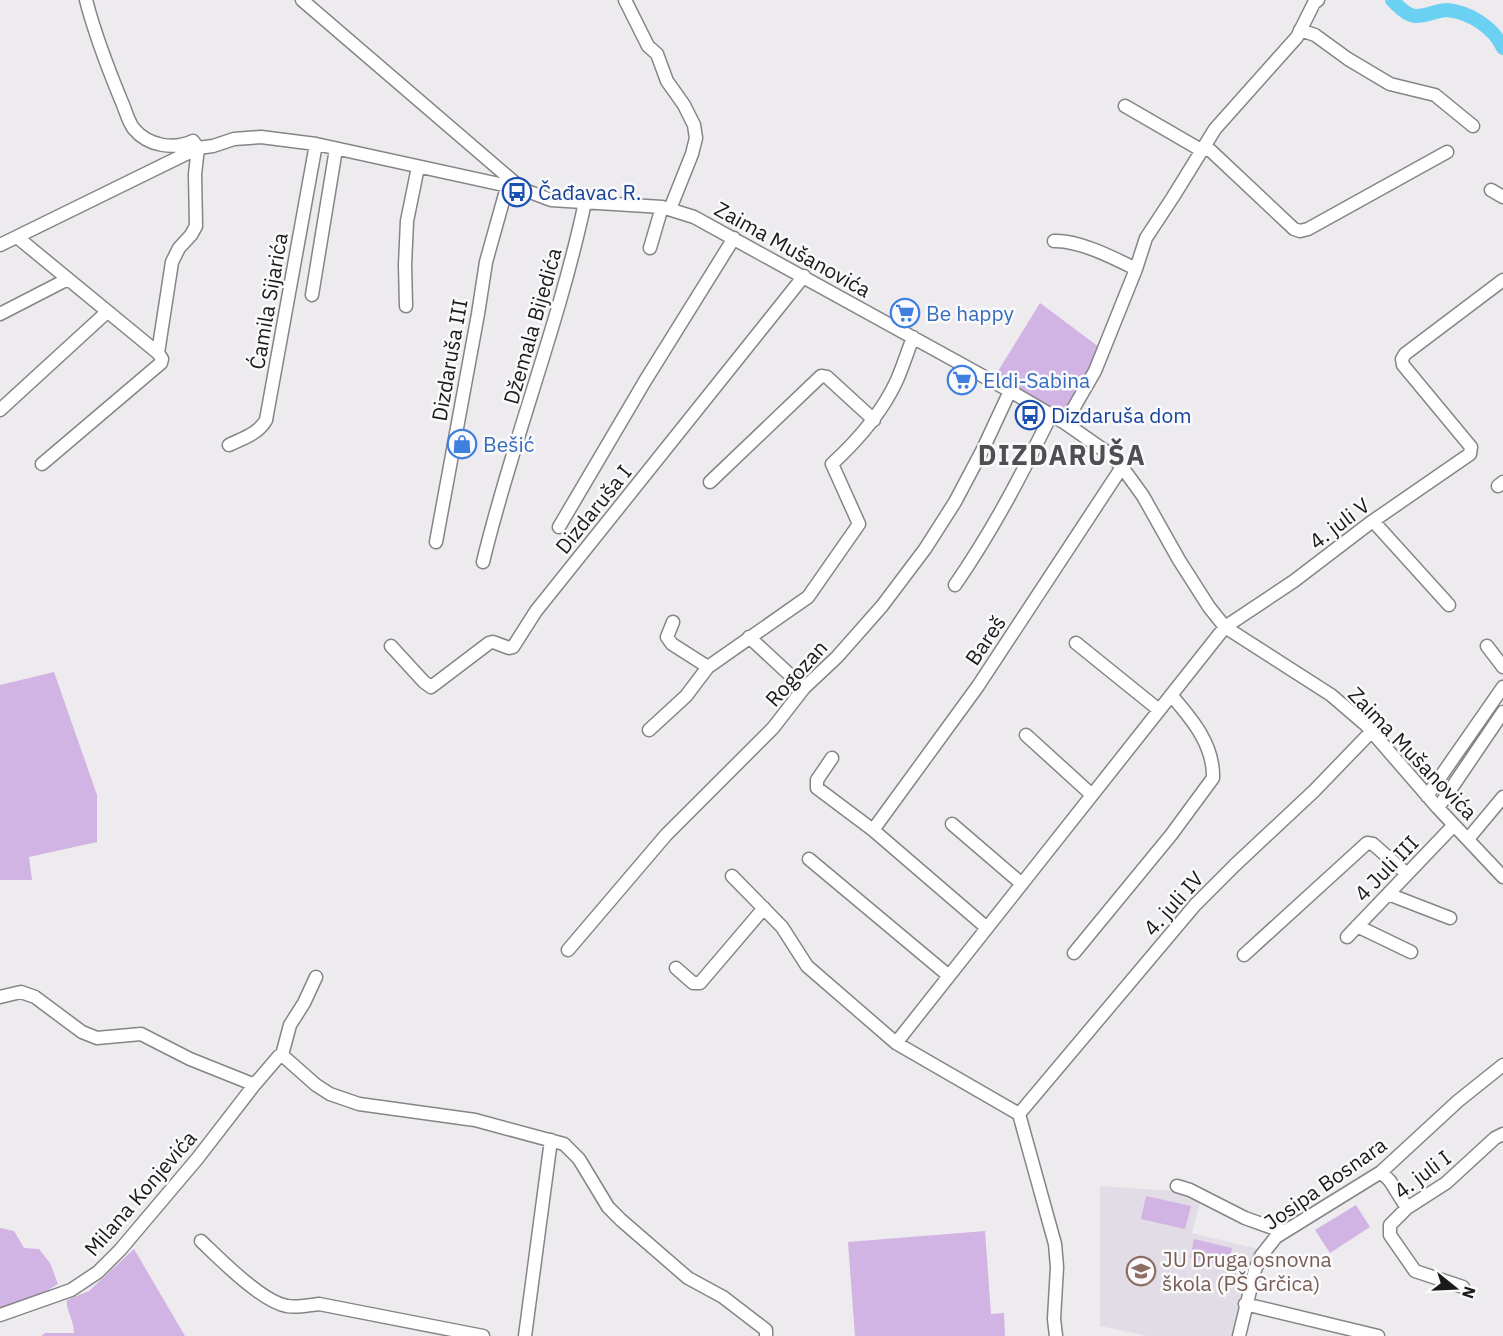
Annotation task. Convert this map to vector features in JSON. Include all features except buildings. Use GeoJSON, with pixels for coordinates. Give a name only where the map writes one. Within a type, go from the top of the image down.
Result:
{"type":"FeatureCollection","features":[{"type":"Feature","properties":{"kind":"street"},"geometry":{"type":"LineString","coordinates":[[86,0],[95,38],[133,128],[147,140],[174,146],[193,141],[198,148],[195,174],[196,226],[179,248],[172,262],[158,353]]}},
{"type":"Feature","properties":{"kind":"street"},"geometry":{"type":"LineString","coordinates":[[302,0],[522,189]]}},
{"type":"Feature","properties":{"kind":"street"},"geometry":{"type":"LineString","coordinates":[[625,0],[648,46],[657,54],[667,81],[684,105],[694,125],[696,138],[692,154],[650,248]]}},
{"type":"Feature","properties":{"kind":"street"},"geometry":{"type":"LineString","coordinates":[[1065,423],[1095,371],[1146,238],[1215,129],[1297,38],[1314,3],[1318,0]]}},
{"type":"Feature","properties":{"kind":"street"},"geometry":{"type":"LineString","coordinates":[[1300,30],[1315,35],[1390,84],[1435,95],[1473,126]]}},
{"type":"Feature","properties":{"kind":"street"},"geometry":{"type":"LineString","coordinates":[[1125,106],[1201,150],[1210,150],[1294,229],[1300,231],[1308,229],[1447,152]]}},
{"type":"Feature","properties":{"kind":"street"},"geometry":{"type":"LineString","coordinates":[[0,245],[198,148],[234,139],[261,137],[316,144],[522,189]]}},
{"type":"Feature","properties":{"kind":"street","name":"Ćamila Sijarića"},"geometry":{"type":"LineString","coordinates":[[230,445],[256,432],[266,420],[316,144]]}},
{"type":"Feature","properties":{"kind":"street","name":"Ćamila Sijarića"},"geometry":{"type":"LineString","coordinates":[[312,295],[336,149]]}},
{"type":"Feature","properties":{"kind":"street"},"geometry":{"type":"LineString","coordinates":[[406,306],[407,221],[417,167]]}},
{"type":"Feature","properties":{"kind":"street","name":"Dizdaruša III"},"geometry":{"type":"LineString","coordinates":[[436,542],[486,262],[507,187]]}},
{"type":"Feature","properties":{"kind":"street","name":"Zaima Mušanovića"},"geometry":{"type":"LineString","coordinates":[[522,189],[551,200],[666,208],[694,217],[1010,391],[1065,423],[1108,453],[1122,467],[1143,496],[1179,560],[1209,607],[1225,627],[1336,698],[1371,732],[1426,796],[1503,877]]}},
{"type":"Feature","properties":{"kind":"street"},"geometry":{"type":"LineString","coordinates":[[1491,190],[1503,197]]}},
{"type":"Feature","properties":{"kind":"street","name":"Džemala Bijedića"},"geometry":{"type":"LineString","coordinates":[[483,562],[575,250],[585,202]]}},
{"type":"Feature","properties":{"kind":"street"},"geometry":{"type":"LineString","coordinates":[[16,237],[158,353],[162,359],[161,363],[42,464]]}},
{"type":"Feature","properties":{"kind":"street"},"geometry":{"type":"LineString","coordinates":[[559,527],[645,381],[734,238]]}},
{"type":"Feature","properties":{"kind":"street"},"geometry":{"type":"LineString","coordinates":[[1054,240],[1064,240],[1114,258],[1136,269]]}},
{"type":"Feature","properties":{"kind":"street","name":"Dizdaruša I"},"geometry":{"type":"LineString","coordinates":[[391,646],[431,687],[489,643],[513,647],[536,611],[804,276]]}},
{"type":"Feature","properties":{"kind":"street"},"geometry":{"type":"LineString","coordinates":[[0,314],[68,279]]}},
{"type":"Feature","properties":{"kind":"street","name":"4. juli V"},"geometry":{"type":"LineString","coordinates":[[1225,627],[1294,581],[1373,521],[1470,454],[1471,447],[1403,365],[1402,359],[1405,354],[1503,280]]}},
{"type":"Feature","properties":{"kind":"street"},"geometry":{"type":"LineString","coordinates":[[0,410],[107,312]]}},
{"type":"Feature","properties":{"kind":"street"},"geometry":{"type":"LineString","coordinates":[[649,730],[686,696],[708,667],[808,597],[859,524],[832,464],[874,420],[897,381],[913,337]]}},
{"type":"Feature","properties":{"kind":"street"},"geometry":{"type":"LineString","coordinates":[[710,482],[821,376],[827,377],[874,420]]}},
{"type":"Feature","properties":{"kind":"street","name":"Rogozan"},"geometry":{"type":"LineString","coordinates":[[568,950],[666,835],[773,728],[804,688],[837,657],[882,606],[925,549],[955,502],[1010,391]]}},
{"type":"Feature","properties":{"kind":"street"},"geometry":{"type":"LineString","coordinates":[[955,585],[984,543],[1009,500],[1051,415]]}},
{"type":"Feature","properties":{"kind":"street","name":"Bareš"},"geometry":{"type":"LineString","coordinates":[[873,830],[978,686],[1122,467]]}},
{"type":"Feature","properties":{"kind":"street"},"geometry":{"type":"LineString","coordinates":[[1373,521],[1449,605]]}},
{"type":"Feature","properties":{"kind":"street"},"geometry":{"type":"LineString","coordinates":[[673,622],[667,637],[672,644],[708,667]]}},
{"type":"Feature","properties":{"kind":"street"},"geometry":{"type":"LineString","coordinates":[[896,1043],[1225,627]]}},
{"type":"Feature","properties":{"kind":"street"},"geometry":{"type":"LineString","coordinates":[[749,637],[804,688]]}},
{"type":"Feature","properties":{"kind":"street"},"geometry":{"type":"LineString","coordinates":[[1076,643],[1159,710]]}},
{"type":"Feature","properties":{"kind":"street"},"geometry":{"type":"LineString","coordinates":[[1486,646],[1503,667]]}},
{"type":"Feature","properties":{"kind":"street"},"geometry":{"type":"LineString","coordinates":[[1426,796],[1503,687]]}},
{"type":"Feature","properties":{"kind":"street"},"geometry":{"type":"LineString","coordinates":[[1074,953],[1171,835],[1214,778],[1201,733],[1171,695]]}},
{"type":"Feature","properties":{"kind":"street"},"geometry":{"type":"LineString","coordinates":[[1438,808],[1503,712]]}},
{"type":"Feature","properties":{"kind":"street","name":"4. juli IV"},"geometry":{"type":"LineString","coordinates":[[1019,1114],[1195,905],[1314,791],[1371,732]]}},
{"type":"Feature","properties":{"kind":"street"},"geometry":{"type":"LineString","coordinates":[[1026,735],[1092,795]]}},
{"type":"Feature","properties":{"kind":"street"},"geometry":{"type":"LineString","coordinates":[[832,758],[817,780],[817,788],[873,830],[987,928]]}},
{"type":"Feature","properties":{"kind":"street"},"geometry":{"type":"LineString","coordinates":[[1468,839],[1503,797]]}},
{"type":"Feature","properties":{"kind":"street"},"geometry":{"type":"LineString","coordinates":[[952,824],[1022,884]]}},
{"type":"Feature","properties":{"kind":"street","name":"4 Juli III"},"geometry":{"type":"LineString","coordinates":[[1347,937],[1454,825]]}},
{"type":"Feature","properties":{"kind":"street"},"geometry":{"type":"LineString","coordinates":[[1244,955],[1367,843],[1373,844],[1407,874]]}},
{"type":"Feature","properties":{"kind":"street"},"geometry":{"type":"LineString","coordinates":[[809,859],[949,976]]}},
{"type":"Feature","properties":{"kind":"street"},"geometry":{"type":"LineString","coordinates":[[732,876],[782,927],[807,966],[896,1043],[1019,1114],[1055,1244],[1057,1267],[1054,1318],[1056,1336]]}},
{"type":"Feature","properties":{"kind":"street"},"geometry":{"type":"LineString","coordinates":[[1388,894],[1450,918]]}},
{"type":"Feature","properties":{"kind":"street"},"geometry":{"type":"LineString","coordinates":[[676,968],[693,983],[700,983],[764,908]]}},
{"type":"Feature","properties":{"kind":"street"},"geometry":{"type":"LineString","coordinates":[[1357,926],[1411,952]]}},
{"type":"Feature","properties":{"kind":"street","name":"Milana Konjevića"},"geometry":{"type":"LineString","coordinates":[[0,1315],[71,1290],[98,1272],[120,1250],[197,1159],[255,1084],[282,1055],[290,1025],[304,1003],[316,977]]}},
{"type":"Feature","properties":{"kind":"street"},"geometry":{"type":"LineString","coordinates":[[0,997],[21,992],[28,994],[82,1032],[97,1038],[141,1034],[190,1059],[255,1084]]}},
{"type":"Feature","properties":{"kind":"street"},"geometry":{"type":"LineString","coordinates":[[282,1055],[286,1056],[316,1085],[330,1094],[359,1104],[475,1120],[564,1144],[579,1159],[608,1207],[621,1220],[688,1278],[723,1297],[760,1324],[766,1330],[766,1336]]}},
{"type":"Feature","properties":{"kind":"street","name":"Josipa Bosnara"},"geometry":{"type":"LineString","coordinates":[[1239,1336],[1255,1269],[1261,1256],[1276,1237],[1381,1172],[1458,1101],[1503,1065]]}},
{"type":"Feature","properties":{"kind":"street","name":"4. juli I"},"geometry":{"type":"LineString","coordinates":[[1463,1287],[1415,1271],[1395,1244],[1389,1232],[1390,1225],[1407,1208],[1446,1183],[1495,1138],[1503,1134]]}},
{"type":"Feature","properties":{"kind":"street"},"geometry":{"type":"LineString","coordinates":[[525,1336],[551,1140]]}},
{"type":"Feature","properties":{"kind":"street"},"geometry":{"type":"LineString","coordinates":[[1381,1172],[1390,1181],[1407,1208]]}},
{"type":"Feature","properties":{"kind":"street"},"geometry":{"type":"LineString","coordinates":[[1177,1186],[1190,1190],[1245,1218],[1284,1232]]}},
{"type":"Feature","properties":{"kind":"street"},"geometry":{"type":"LineString","coordinates":[[201,1241],[244,1279],[277,1304],[293,1307],[320,1304],[483,1336]]}},
{"type":"Feature","properties":{"kind":"street"},"geometry":{"type":"LineString","coordinates":[[1245,1304],[1355,1333],[1378,1336]]}},
{"type":"Feature","properties":{"kind":"shaded area"},"geometry":{"type":"Polygon","coordinates":[[[1040,303],[1099,347],[1094,364],[1065,415],[995,376],[1040,303]]]}},
{"type":"Feature","properties":{"kind":"shaded area"},"geometry":{"type":"Polygon","coordinates":[[[54,672],[97,795],[97,842],[29,857],[32,880],[0,880],[0,685],[54,672]]]}},
{"type":"Feature","properties":{"kind":"shaded area","name":"JU Druga osnovna škola (PŠ Grčica)"},"geometry":{"type":"Polygon","coordinates":[[[1100,1186],[1187,1194],[1200,1203],[1192,1233],[1262,1250],[1236,1336],[1148,1336],[1100,1326],[1100,1186]]]}},
{"type":"Feature","properties":{"kind":"shaded area"},"geometry":{"type":"Polygon","coordinates":[[[1146,1196],[1191,1206],[1185,1229],[1141,1219],[1146,1196]]]}},
{"type":"Feature","properties":{"kind":"shaded area"},"geometry":{"type":"Polygon","coordinates":[[[1356,1205],[1370,1227],[1330,1253],[1315,1230],[1356,1205]]]}},
{"type":"Feature","properties":{"kind":"shaded area"},"geometry":{"type":"Polygon","coordinates":[[[0,1228],[14,1231],[24,1248],[39,1249],[50,1263],[58,1284],[45,1292],[0,1308],[0,1228]]]}},
{"type":"Feature","properties":{"kind":"shaded area"},"geometry":{"type":"Polygon","coordinates":[[[985,1231],[991,1314],[1004,1313],[1005,1336],[855,1336],[848,1242],[985,1231]]]}},
{"type":"Feature","properties":{"kind":"shaded area"},"geometry":{"type":"Polygon","coordinates":[[[1194,1239],[1232,1248],[1228,1267],[1190,1258],[1194,1239]]]}},
{"type":"Feature","properties":{"kind":"shaded area"},"geometry":{"type":"Polygon","coordinates":[[[134,1249],[185,1336],[41,1336],[45,1333],[74,1333],[67,1300],[89,1291],[134,1249]]]}},
{"type":"Feature","properties":{"kind":"waterway"},"geometry":{"type":"LineString","coordinates":[[1392,0],[1405,12],[1415,16],[1447,10],[1464,14],[1480,22],[1494,34],[1503,48]]}},
{"type":"Feature","properties":{"kind":"place","name":"Čađavac R."},"geometry":{"type":"Point","coordinates":[517,192]}},
{"type":"Feature","properties":{"kind":"place","name":"Be happy"},"geometry":{"type":"Point","coordinates":[905,313]}},
{"type":"Feature","properties":{"kind":"place","name":"Eldi-Sabina"},"geometry":{"type":"Point","coordinates":[962,380]}},
{"type":"Feature","properties":{"kind":"place","name":"Dizdaruša dom"},"geometry":{"type":"Point","coordinates":[1030,415]}},
{"type":"Feature","properties":{"kind":"place","name":"Bešić"},"geometry":{"type":"Point","coordinates":[462,444]}},
{"type":"Feature","properties":{"kind":"place","name":"JU Druga osnovna škola (PŠ Grčica)"},"geometry":{"type":"Point","coordinates":[1141,1271]}},
{"type":"Feature","properties":{"kind":"district","name":"DIZDARUŠA"},"geometry":{"type":"Point","coordinates":[1062,454]}}]}
